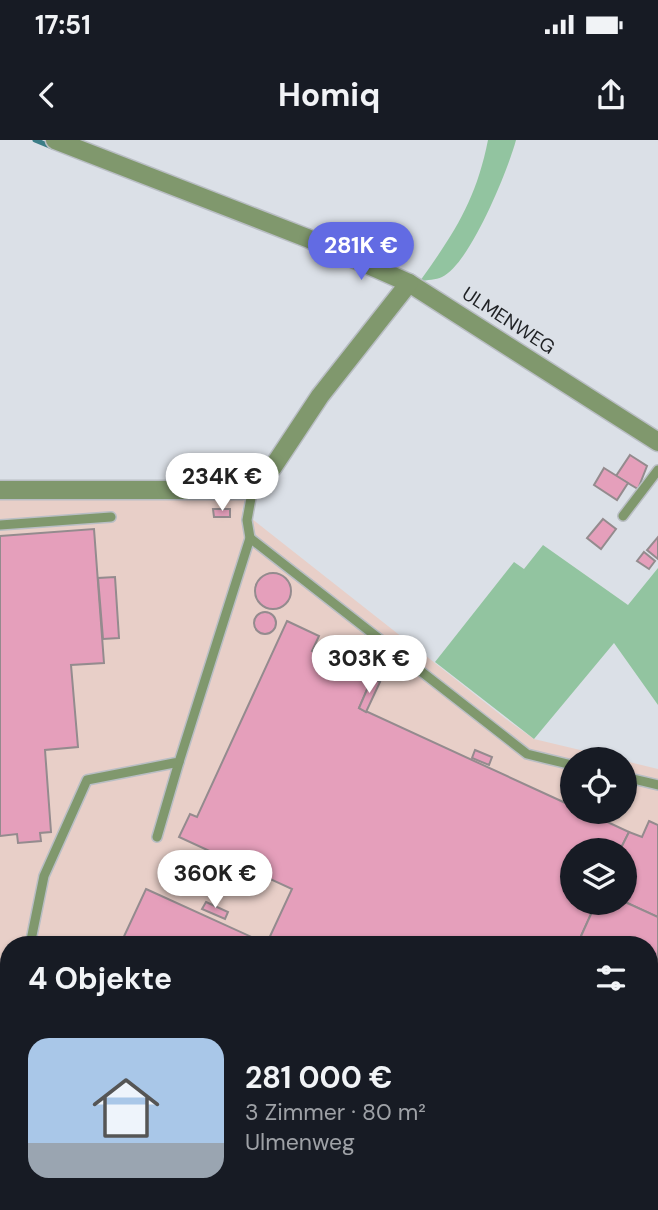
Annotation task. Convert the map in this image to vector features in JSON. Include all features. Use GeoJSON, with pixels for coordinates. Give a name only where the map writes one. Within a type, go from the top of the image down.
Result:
{"type":"FeatureCollection","features":[{"type":"Feature","properties":{"kind":"street","name":"ULMENWEG"},"geometry":{"type":"LineString","coordinates":[[55,140],[307,238],[409,283],[658,442]]}},
{"type":"Feature","properties":{"kind":"street"},"geometry":{"type":"LineString","coordinates":[[0,490],[241,490],[253,487],[273,467],[320,396],[409,283]]}},
{"type":"Feature","properties":{"kind":"lane"},"geometry":{"type":"LineString","coordinates":[[623,516],[658,470]]}},
{"type":"Feature","properties":{"kind":"lane"},"geometry":{"type":"LineString","coordinates":[[157,837],[250,538],[247,520],[253,487]]}},
{"type":"Feature","properties":{"kind":"lane"},"geometry":{"type":"LineString","coordinates":[[0,525],[111,517]]}},
{"type":"Feature","properties":{"kind":"lane"},"geometry":{"type":"LineString","coordinates":[[250,538],[527,754],[560,762]]}},
{"type":"Feature","properties":{"kind":"lane"},"geometry":{"type":"LineString","coordinates":[[32,936],[44,876],[87,780],[179,762]]}},
{"type":"Feature","properties":{"kind":"lane"},"geometry":{"type":"LineString","coordinates":[[637,780],[658,785]]}},
{"type":"Feature","properties":{"kind":"shaded area"},"geometry":{"type":"Polygon","coordinates":[[[246,496],[242,511],[506,719],[534,739],[568,747],[560,747],[560,824],[637,824],[637,764],[658,769],[658,936],[0,936],[0,497],[246,496]]]}},
{"type":"Feature","properties":{"kind":"green space"},"geometry":{"type":"Polygon","coordinates":[[[488,140],[516,140],[505,172],[476,236],[453,269],[440,278],[420,281],[463,215],[477,180],[488,140]]]}},
{"type":"Feature","properties":{"kind":"green space"},"geometry":{"type":"Polygon","coordinates":[[[543,545],[628,605],[658,568],[658,705],[614,643],[534,739],[435,662],[514,562],[524,569],[543,545]]]}},
{"type":"Feature","properties":{"kind":"building"},"geometry":{"type":"Polygon","coordinates":[[[630,455],[647,466],[638,489],[616,476],[630,455]]]}},
{"type":"Feature","properties":{"kind":"building"},"geometry":{"type":"Polygon","coordinates":[[[604,468],[628,483],[617,500],[594,485],[604,468]]]}},
{"type":"Feature","properties":{"kind":"building"},"geometry":{"type":"Polygon","coordinates":[[[213,509],[230,509],[230,517],[214,517],[213,509]]]}},
{"type":"Feature","properties":{"kind":"building"},"geometry":{"type":"Polygon","coordinates":[[[603,519],[616,529],[601,549],[587,538],[603,519]]]}},
{"type":"Feature","properties":{"kind":"building"},"geometry":{"type":"Polygon","coordinates":[[[94,529],[104,663],[71,665],[78,747],[45,750],[51,832],[40,833],[41,841],[18,843],[17,834],[0,836],[0,536],[94,529]]]}},
{"type":"Feature","properties":{"kind":"building"},"geometry":{"type":"Polygon","coordinates":[[[658,537],[658,559],[647,550],[658,537]]]}},
{"type":"Feature","properties":{"kind":"building"},"geometry":{"type":"Polygon","coordinates":[[[644,552],[655,561],[649,569],[637,561],[644,552]]]}},
{"type":"Feature","properties":{"kind":"building"},"geometry":{"type":"Polygon","coordinates":[[[273,573],[286,578],[291,591],[286,604],[273,609],[260,604],[255,591],[260,578],[273,573]]]}},
{"type":"Feature","properties":{"kind":"building"},"geometry":{"type":"Polygon","coordinates":[[[115,577],[119,638],[103,639],[98,578],[115,577]]]}},
{"type":"Feature","properties":{"kind":"building"},"geometry":{"type":"Polygon","coordinates":[[[265,612],[273,615],[276,623],[273,631],[265,634],[257,631],[254,623],[257,615],[265,612]]]}},
{"type":"Feature","properties":{"kind":"building"},"geometry":{"type":"Polygon","coordinates":[[[287,621],[319,636],[312,651],[372,678],[359,708],[560,800],[560,824],[612,824],[629,832],[626,838],[560,838],[560,915],[591,915],[581,936],[270,936],[292,889],[179,837],[190,814],[197,817],[287,621]]]}},
{"type":"Feature","properties":{"kind":"building"},"geometry":{"type":"Polygon","coordinates":[[[372,678],[380,682],[366,712],[359,708],[372,678]]]}},
{"type":"Feature","properties":{"kind":"building"},"geometry":{"type":"Polygon","coordinates":[[[475,750],[492,757],[489,765],[472,758],[475,750]]]}},
{"type":"Feature","properties":{"kind":"building"},"geometry":{"type":"Polygon","coordinates":[[[649,821],[658,825],[658,917],[637,907],[637,838],[626,838],[629,832],[642,837],[649,821]]]}},
{"type":"Feature","properties":{"kind":"building"},"geometry":{"type":"Polygon","coordinates":[[[146,889],[249,936],[124,936],[146,889]]]}},
{"type":"Feature","properties":{"kind":"building"},"geometry":{"type":"Polygon","coordinates":[[[206,902],[228,912],[225,919],[202,909],[206,902]]]}},
{"type":"Feature","properties":{"kind":"building"},"geometry":{"type":"Polygon","coordinates":[[[637,907],[658,917],[658,936],[581,936],[591,915],[637,915],[637,907]]]}},
{"type":"Feature","properties":{"kind":"waterway"},"geometry":{"type":"LineString","coordinates":[[35,140],[52,147]]}}]}
